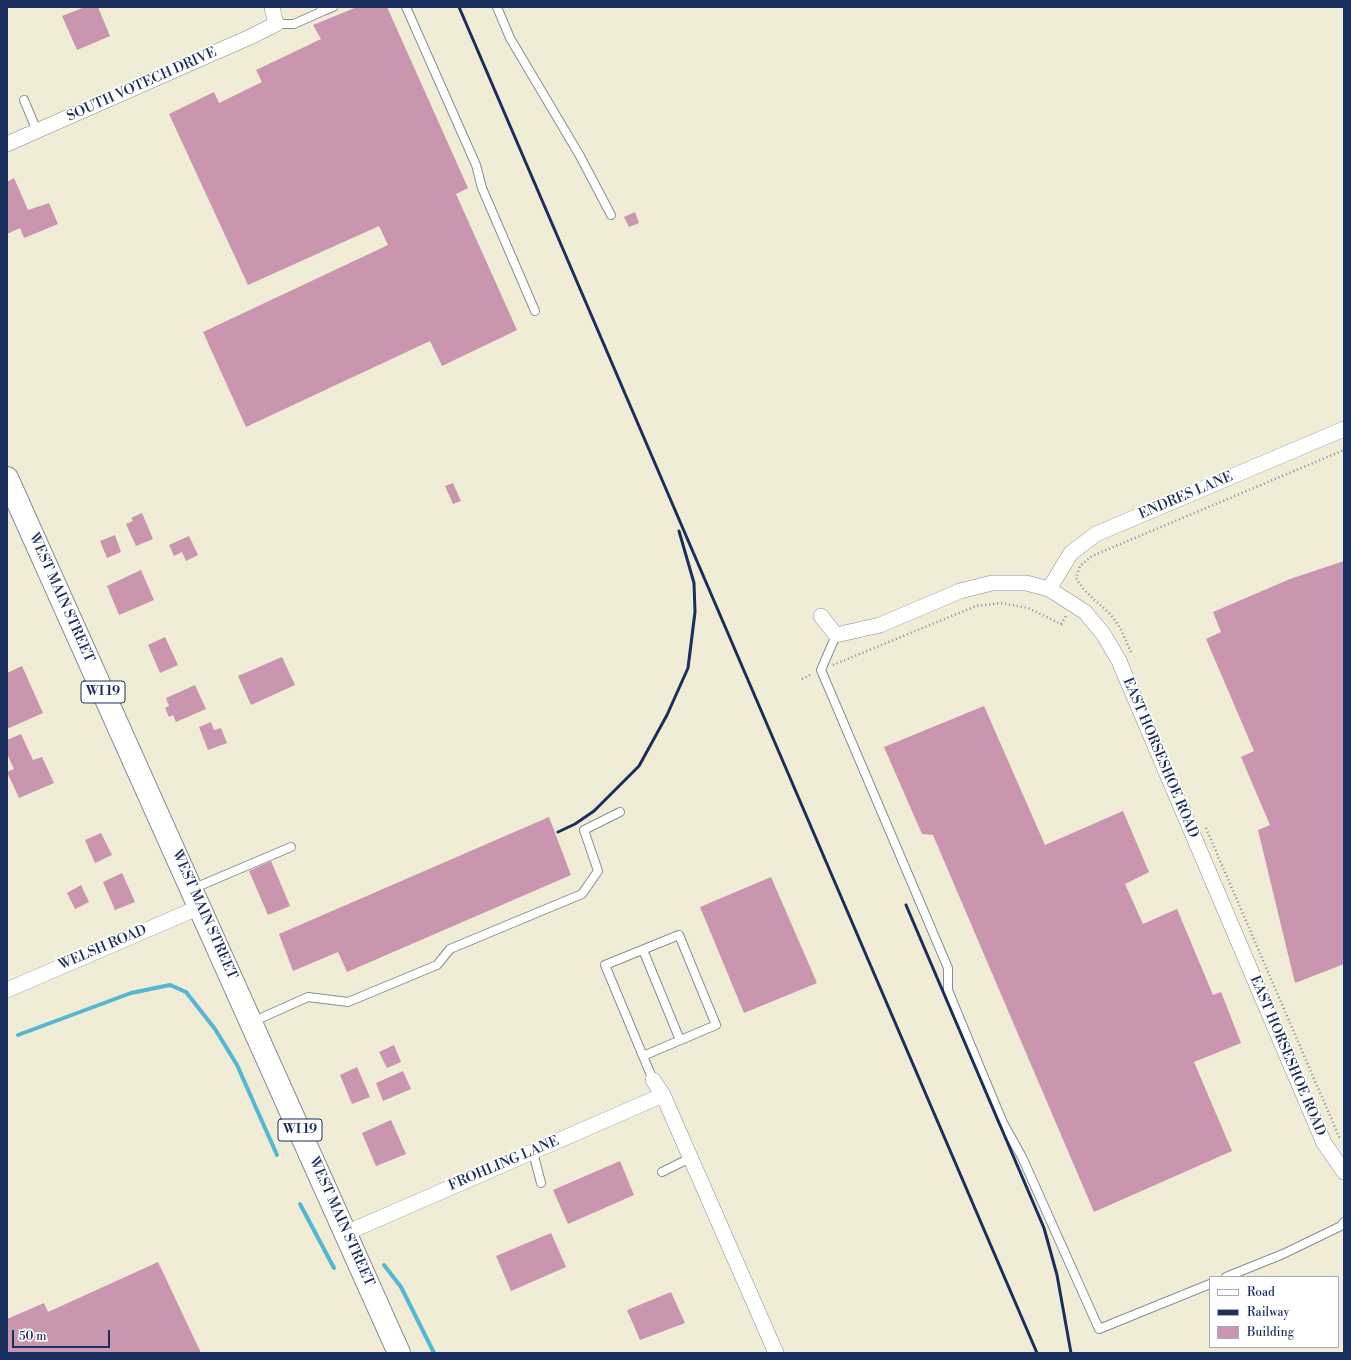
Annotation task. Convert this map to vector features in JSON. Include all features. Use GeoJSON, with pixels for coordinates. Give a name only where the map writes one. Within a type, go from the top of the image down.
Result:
{"type":"FeatureCollection","features":[{"type":"Feature","properties":{"kind":"main road","name":"WEST MAIN STREET"},"geometry":{"type":"LineString","coordinates":[[7,478],[399,1353]]}},
{"type":"Feature","properties":{"kind":"street"},"geometry":{"type":"LineString","coordinates":[[272,7],[276,24]]}},
{"type":"Feature","properties":{"kind":"street","name":"SOUTH VOTECH DRIVE"},"geometry":{"type":"LineString","coordinates":[[7,144],[250,37],[276,24]]}},
{"type":"Feature","properties":{"kind":"street","name":"ENDRES LANE"},"geometry":{"type":"LineString","coordinates":[[1049,589],[1071,553],[1096,534],[1344,429]]}},
{"type":"Feature","properties":{"kind":"street","name":"EAST HORSESHOE ROAD"},"geometry":{"type":"LineString","coordinates":[[836,635],[880,625],[960,591],[992,583],[1026,583],[1049,589],[1085,612],[1104,634],[1119,661],[1324,1143],[1344,1172]]}},
{"type":"Feature","properties":{"kind":"street"},"geometry":{"type":"LineString","coordinates":[[821,616],[836,635]]}},
{"type":"Feature","properties":{"kind":"street","name":"WELSH ROAD"},"geometry":{"type":"LineString","coordinates":[[7,990],[196,898]]}},
{"type":"Feature","properties":{"kind":"street"},"geometry":{"type":"LineString","coordinates":[[653,1080],[663,1096],[776,1353]]}},
{"type":"Feature","properties":{"kind":"street","name":"FROHLING LANE"},"geometry":{"type":"LineString","coordinates":[[346,1233],[663,1096]]}},
{"type":"Feature","properties":{"kind":"lane"},"geometry":{"type":"LineString","coordinates":[[276,24],[294,24],[322,9],[333,7]]}},
{"type":"Feature","properties":{"kind":"lane"},"geometry":{"type":"LineString","coordinates":[[406,7],[476,165],[482,188],[535,311]]}},
{"type":"Feature","properties":{"kind":"lane"},"geometry":{"type":"LineString","coordinates":[[497,7],[510,38],[580,156],[611,215]]}},
{"type":"Feature","properties":{"kind":"lane"},"geometry":{"type":"LineString","coordinates":[[24,100],[37,131]]}},
{"type":"Feature","properties":{"kind":"lane"},"geometry":{"type":"LineString","coordinates":[[836,635],[821,670],[948,968],[948,990],[976,1059],[1003,1122],[1022,1157],[1099,1329],[1209,1284]]}},
{"type":"Feature","properties":{"kind":"lane"},"geometry":{"type":"LineString","coordinates":[[251,1022],[308,997],[348,1002],[437,965],[450,949],[582,894],[598,871],[584,830],[620,812]]}},
{"type":"Feature","properties":{"kind":"lane"},"geometry":{"type":"LineString","coordinates":[[196,898],[291,847]]}},
{"type":"Feature","properties":{"kind":"lane"},"geometry":{"type":"LineString","coordinates":[[643,1056],[716,1025],[679,935],[605,965],[653,1080]]}},
{"type":"Feature","properties":{"kind":"lane"},"geometry":{"type":"LineString","coordinates":[[643,950],[680,1040]]}},
{"type":"Feature","properties":{"kind":"lane"},"geometry":{"type":"LineString","coordinates":[[533,1152],[541,1183]]}},
{"type":"Feature","properties":{"kind":"lane"},"geometry":{"type":"LineString","coordinates":[[662,1172],[690,1158]]}},
{"type":"Feature","properties":{"kind":"lane"},"geometry":{"type":"LineString","coordinates":[[1228,1276],[1287,1252],[1341,1226],[1344,1222]]}},
{"type":"Feature","properties":{"kind":"path"},"geometry":{"type":"LineString","coordinates":[[1133,656],[1120,627],[1111,614],[1083,591],[1076,578],[1080,566],[1092,556],[1344,450]]}},
{"type":"Feature","properties":{"kind":"path"},"geometry":{"type":"LineString","coordinates":[[802,679],[976,606],[1001,603],[1028,608],[1061,624],[1083,591]]}},
{"type":"Feature","properties":{"kind":"path"},"geometry":{"type":"LineString","coordinates":[[1204,821],[1342,1144]]}},
{"type":"Feature","properties":{"kind":"building"},"geometry":{"type":"Polygon","coordinates":[[[85,7],[98,7],[110,36],[77,50],[62,16],[85,7]]]}},
{"type":"Feature","properties":{"kind":"building"},"geometry":{"type":"Polygon","coordinates":[[[357,7],[387,7],[468,188],[456,194],[517,330],[442,366],[430,341],[246,427],[203,332],[388,245],[379,226],[248,285],[169,114],[214,92],[219,103],[262,82],[256,70],[321,39],[313,25],[357,7]]]}},
{"type":"Feature","properties":{"kind":"building"},"geometry":{"type":"Polygon","coordinates":[[[14,178],[28,210],[49,203],[58,224],[24,238],[20,228],[7,234],[7,182],[14,178]]]}},
{"type":"Feature","properties":{"kind":"building"},"geometry":{"type":"Polygon","coordinates":[[[635,212],[639,223],[629,227],[624,217],[635,212]]]}},
{"type":"Feature","properties":{"kind":"building"},"geometry":{"type":"Polygon","coordinates":[[[453,483],[461,501],[453,504],[445,486],[453,483]]]}},
{"type":"Feature","properties":{"kind":"building"},"geometry":{"type":"Polygon","coordinates":[[[142,513],[153,539],[136,546],[126,524],[133,521],[131,518],[142,513]]]}},
{"type":"Feature","properties":{"kind":"building"},"geometry":{"type":"Polygon","coordinates":[[[115,535],[121,552],[107,558],[100,541],[115,535]]]}},
{"type":"Feature","properties":{"kind":"building"},"geometry":{"type":"Polygon","coordinates":[[[189,536],[198,555],[186,561],[182,552],[174,556],[169,545],[189,536]]]}},
{"type":"Feature","properties":{"kind":"building"},"geometry":{"type":"Polygon","coordinates":[[[1344,561],[1344,964],[1295,983],[1258,830],[1270,825],[1241,757],[1254,751],[1206,639],[1221,632],[1213,612],[1290,579],[1344,561]]]}},
{"type":"Feature","properties":{"kind":"building"},"geometry":{"type":"Polygon","coordinates":[[[141,570],[154,600],[119,615],[107,586],[141,570]]]}},
{"type":"Feature","properties":{"kind":"building"},"geometry":{"type":"Polygon","coordinates":[[[165,637],[178,665],[160,673],[148,645],[165,637]]]}},
{"type":"Feature","properties":{"kind":"building"},"geometry":{"type":"Polygon","coordinates":[[[282,657],[295,685],[251,705],[238,676],[282,657]]]}},
{"type":"Feature","properties":{"kind":"building"},"geometry":{"type":"Polygon","coordinates":[[[22,666],[43,713],[7,729],[7,673],[22,666]]]}},
{"type":"Feature","properties":{"kind":"building"},"geometry":{"type":"Polygon","coordinates":[[[195,685],[206,709],[176,722],[173,715],[169,717],[165,708],[169,706],[166,698],[195,685]]]}},
{"type":"Feature","properties":{"kind":"building"},"geometry":{"type":"Polygon","coordinates":[[[984,706],[1045,845],[1123,811],[1149,872],[1125,884],[1143,924],[1177,909],[1213,995],[1221,992],[1241,1043],[1194,1062],[1232,1151],[1094,1212],[933,835],[922,834],[884,747],[984,706]]]}},
{"type":"Feature","properties":{"kind":"building"},"geometry":{"type":"Polygon","coordinates":[[[211,722],[214,730],[221,728],[227,743],[208,750],[199,727],[211,722]]]}},
{"type":"Feature","properties":{"kind":"building"},"geometry":{"type":"Polygon","coordinates":[[[21,734],[33,760],[42,757],[54,783],[19,798],[7,772],[14,769],[7,754],[7,740],[21,734]]]}},
{"type":"Feature","properties":{"kind":"building"},"geometry":{"type":"Polygon","coordinates":[[[549,817],[571,875],[347,972],[338,952],[293,971],[279,934],[549,817]]]}},
{"type":"Feature","properties":{"kind":"building"},"geometry":{"type":"Polygon","coordinates":[[[101,833],[112,855],[95,863],[85,840],[101,833]]]}},
{"type":"Feature","properties":{"kind":"building"},"geometry":{"type":"Polygon","coordinates":[[[271,861],[290,906],[268,915],[249,871],[271,861]]]}},
{"type":"Feature","properties":{"kind":"building"},"geometry":{"type":"Polygon","coordinates":[[[122,873],[135,902],[115,910],[103,882],[122,873]]]}},
{"type":"Feature","properties":{"kind":"building"},"geometry":{"type":"Polygon","coordinates":[[[771,877],[817,983],[744,1013],[700,907],[771,877]]]}},
{"type":"Feature","properties":{"kind":"building"},"geometry":{"type":"Polygon","coordinates":[[[81,885],[89,902],[75,909],[67,893],[81,885]]]}},
{"type":"Feature","properties":{"kind":"building"},"geometry":{"type":"Polygon","coordinates":[[[394,1045],[401,1062],[387,1068],[379,1052],[394,1045]]]}},
{"type":"Feature","properties":{"kind":"building"},"geometry":{"type":"Polygon","coordinates":[[[357,1067],[370,1097],[352,1104],[340,1075],[357,1067]]]}},
{"type":"Feature","properties":{"kind":"building"},"geometry":{"type":"Polygon","coordinates":[[[403,1071],[411,1089],[383,1101],[376,1083],[403,1071]]]}},
{"type":"Feature","properties":{"kind":"building"},"geometry":{"type":"Polygon","coordinates":[[[391,1120],[406,1154],[376,1166],[362,1133],[391,1120]]]}},
{"type":"Feature","properties":{"kind":"building"},"geometry":{"type":"Polygon","coordinates":[[[620,1161],[634,1195],[568,1224],[553,1190],[620,1161]]]}},
{"type":"Feature","properties":{"kind":"building"},"geometry":{"type":"Polygon","coordinates":[[[551,1233],[566,1267],[511,1291],[496,1256],[551,1233]]]}},
{"type":"Feature","properties":{"kind":"building"},"geometry":{"type":"Polygon","coordinates":[[[158,1262],[201,1353],[7,1353],[7,1319],[44,1303],[48,1312],[158,1262]]]}},
{"type":"Feature","properties":{"kind":"building"},"geometry":{"type":"Polygon","coordinates":[[[671,1292],[685,1323],[640,1340],[627,1310],[671,1292]]]}},
{"type":"Feature","properties":{"kind":"waterway"},"geometry":{"type":"LineString","coordinates":[[18,1035],[131,993],[170,985],[186,992],[215,1029],[237,1065],[277,1155]]}},
{"type":"Feature","properties":{"kind":"waterway"},"geometry":{"type":"LineString","coordinates":[[300,1204],[334,1268]]}},
{"type":"Feature","properties":{"kind":"waterway"},"geometry":{"type":"LineString","coordinates":[[384,1265],[401,1287],[434,1353]]}},
{"type":"Feature","properties":{"kind":"railway"},"geometry":{"type":"LineString","coordinates":[[459,7],[1037,1353]]}},
{"type":"Feature","properties":{"kind":"railway"},"geometry":{"type":"LineString","coordinates":[[558,832],[575,824],[594,811],[639,766],[667,715],[688,668],[695,612],[694,583],[679,531]]}},
{"type":"Feature","properties":{"kind":"railway"},"geometry":{"type":"LineString","coordinates":[[906,905],[1044,1228],[1057,1275],[1071,1353]]}}]}
